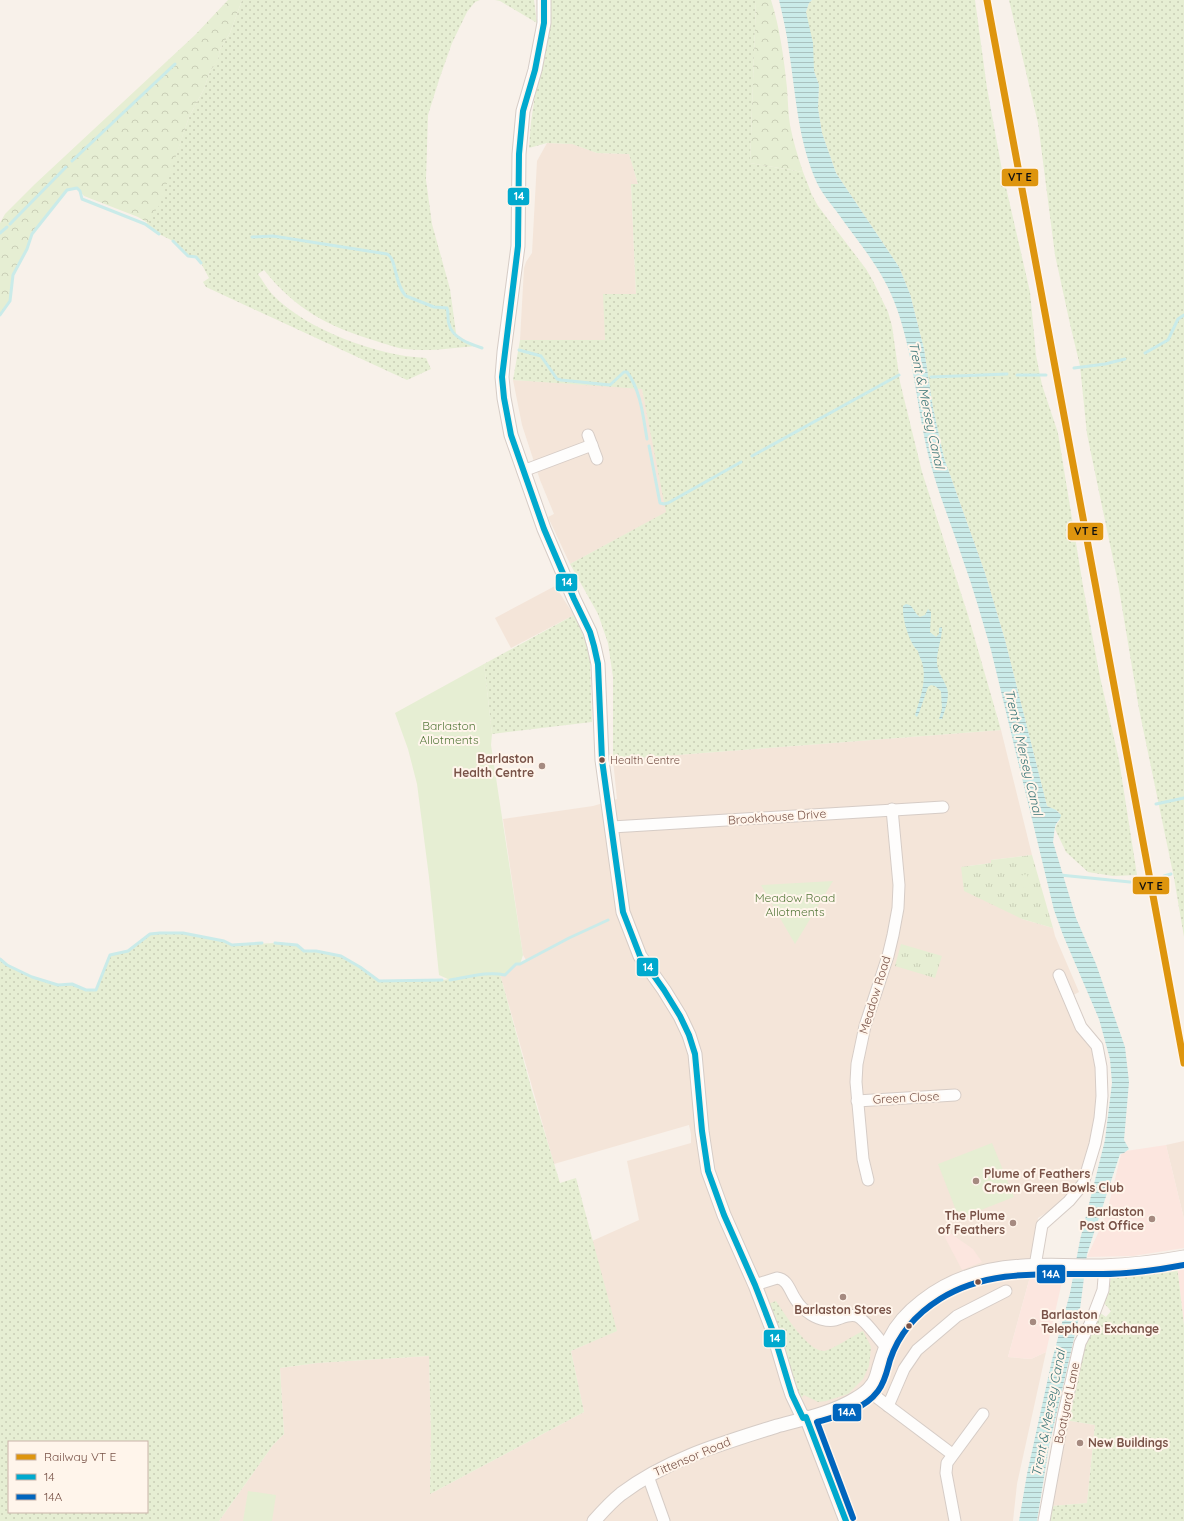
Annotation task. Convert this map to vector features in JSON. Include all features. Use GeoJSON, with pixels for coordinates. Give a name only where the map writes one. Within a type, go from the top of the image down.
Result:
{"type":"FeatureCollection","features":[{"type":"Feature","properties":{"kind":"street"},"geometry":{"type":"LineString","coordinates":[[544,0],[544,23],[535,70],[523,111],[519,154],[518,246],[508,314],[502,377],[506,412],[511,435],[544,529],[590,632],[594,646],[598,664],[602,760],[623,912],[640,956],[664,990],[680,1016],[689,1035],[695,1054],[702,1131],[708,1171],[724,1215],[755,1284],[772,1329],[790,1390],[805,1418],[846,1521]]}},
{"type":"Feature","properties":{"kind":"street"},"geometry":{"type":"LineString","coordinates":[[523,470],[590,440],[597,459]]}},
{"type":"Feature","properties":{"kind":"street","name":"Brookhouse Drive"},"geometry":{"type":"LineString","coordinates":[[612,828],[892,809],[943,807]]}},
{"type":"Feature","properties":{"kind":"street","name":"Meadow Road"},"geometry":{"type":"LineString","coordinates":[[868,1180],[863,1159],[856,1082],[860,1046],[868,1014],[889,951],[898,908],[899,886],[892,809]]}},
{"type":"Feature","properties":{"kind":"street"},"geometry":{"type":"LineString","coordinates":[[1035,1266],[1042,1225],[1069,1201],[1083,1184],[1095,1144],[1102,1096],[1097,1046],[1081,1027],[1059,975]]}},
{"type":"Feature","properties":{"kind":"street","name":"Green Close"},"geometry":{"type":"LineString","coordinates":[[857,1101],[955,1095]]}},
{"type":"Feature","properties":{"kind":"street"},"geometry":{"type":"LineString","coordinates":[[952,1454],[867,1390],[871,1387],[875,1380],[886,1346],[898,1324],[908,1313],[946,1286],[987,1270],[1035,1266],[1105,1266],[1155,1262],[1184,1257]]}},
{"type":"Feature","properties":{"kind":"street","name":"Boatyard Lane"},"geometry":{"type":"LineString","coordinates":[[1044,1521],[1063,1417],[1080,1343],[1090,1324],[1103,1290],[1105,1266]]}},
{"type":"Feature","properties":{"kind":"street"},"geometry":{"type":"LineString","coordinates":[[755,1284],[780,1278],[784,1280],[797,1302],[809,1314],[830,1320],[847,1316],[856,1316],[863,1319],[874,1334],[886,1346]]}},
{"type":"Feature","properties":{"kind":"street"},"geometry":{"type":"LineString","coordinates":[[888,1406],[904,1369],[917,1350],[956,1316],[1006,1290]]}},
{"type":"Feature","properties":{"kind":"street","name":"Tittensor Road"},"geometry":{"type":"LineString","coordinates":[[594,1521],[619,1495],[648,1476],[700,1452],[846,1403],[856,1399],[867,1390]]}},
{"type":"Feature","properties":{"kind":"street"},"geometry":{"type":"LineString","coordinates":[[955,1521],[946,1473],[947,1463],[952,1454],[983,1414]]}},
{"type":"Feature","properties":{"kind":"street"},"geometry":{"type":"LineString","coordinates":[[648,1476],[664,1521]]}},
{"type":"Feature","properties":{"kind":"shaded area"},"geometry":{"type":"Polygon","coordinates":[[[547,143],[573,144],[597,153],[629,154],[632,163],[638,185],[631,184],[636,294],[605,340],[520,340],[524,268],[532,253],[537,161],[547,143]]]}},
{"type":"Feature","properties":{"kind":"shaded area"},"geometry":{"type":"Polygon","coordinates":[[[513,380],[642,388],[667,512],[570,564],[548,517],[554,514],[540,480],[522,425],[513,380]]]}},
{"type":"Feature","properties":{"kind":"shaded area"},"geometry":{"type":"Polygon","coordinates":[[[555,586],[574,615],[511,648],[495,618],[555,586]]]}},
{"type":"Feature","properties":{"kind":"shaded area"},"geometry":{"type":"Polygon","coordinates":[[[1001,730],[1032,855],[991,860],[991,863],[961,867],[1022,919],[1053,928],[1079,992],[1066,999],[1090,1041],[1102,1096],[1089,1155],[1078,1184],[1057,1206],[1038,1218],[1031,1273],[1008,1357],[1031,1359],[1046,1352],[1017,1484],[1013,1521],[219,1521],[273,1445],[284,1434],[280,1368],[317,1363],[429,1356],[431,1433],[430,1494],[584,1412],[571,1351],[616,1331],[592,1241],[639,1220],[627,1161],[691,1143],[691,1134],[689,1125],[554,1164],[500,974],[505,975],[516,964],[520,964],[526,960],[523,955],[503,819],[593,806],[617,799],[613,760],[1001,730]]]}},
{"type":"Feature","properties":{"kind":"shaded area"},"geometry":{"type":"Polygon","coordinates":[[[1184,1141],[1184,1219],[1166,1145],[1184,1141]]]}},
{"type":"Feature","properties":{"kind":"shaded area"},"geometry":{"type":"Polygon","coordinates":[[[1166,1145],[1184,1219],[1184,1248],[1133,1256],[1087,1257],[1108,1208],[1121,1154],[1126,1151],[1166,1145]]]}},
{"type":"Feature","properties":{"kind":"shaded area"},"geometry":{"type":"Polygon","coordinates":[[[943,1228],[973,1249],[982,1262],[962,1270],[941,1230],[943,1228]]]}},
{"type":"Feature","properties":{"kind":"shaded area"},"geometry":{"type":"Polygon","coordinates":[[[1177,1265],[1184,1265],[1184,1325],[1177,1265]]]}},
{"type":"Feature","properties":{"kind":"shaded area"},"geometry":{"type":"Polygon","coordinates":[[[1031,1273],[1064,1273],[1046,1352],[1031,1359],[1008,1357],[1031,1273]]]}},
{"type":"Feature","properties":{"kind":"shaded area"},"geometry":{"type":"Polygon","coordinates":[[[1065,1420],[1095,1425],[1087,1503],[1052,1506],[1065,1420]]]}},
{"type":"Feature","properties":{"kind":"green space"},"geometry":{"type":"Polygon","coordinates":[[[228,0],[242,0],[230,33],[220,49],[218,60],[210,71],[204,89],[189,117],[160,204],[148,223],[138,217],[84,196],[77,188],[67,190],[32,234],[27,249],[13,275],[10,301],[0,315],[0,223],[5,214],[35,184],[195,35],[228,0]]]}},
{"type":"Feature","properties":{"kind":"green space"},"geometry":{"type":"Polygon","coordinates":[[[242,0],[480,0],[475,2],[467,12],[452,43],[428,115],[426,180],[432,224],[450,289],[456,333],[453,333],[476,346],[414,350],[398,348],[359,336],[328,323],[301,306],[288,296],[264,270],[258,274],[266,287],[286,307],[323,330],[344,339],[386,352],[426,358],[431,369],[407,380],[206,287],[203,282],[209,278],[196,257],[188,256],[173,241],[159,234],[145,224],[148,222],[176,155],[189,117],[204,89],[210,71],[218,59],[220,49],[230,33],[242,0]]]}},
{"type":"Feature","properties":{"kind":"green space"},"geometry":{"type":"Polygon","coordinates":[[[495,0],[534,0],[537,23],[500,1],[495,0]]]}},
{"type":"Feature","properties":{"kind":"green space"},"geometry":{"type":"Polygon","coordinates":[[[548,0],[756,0],[750,163],[803,172],[818,206],[866,269],[888,312],[892,326],[900,382],[922,472],[968,615],[1001,730],[613,760],[613,677],[608,643],[598,614],[570,564],[666,512],[642,389],[513,380],[520,340],[605,340],[603,294],[636,294],[631,184],[638,184],[629,154],[597,153],[572,144],[547,143],[529,148],[535,95],[541,73],[548,34],[548,0]]]}},
{"type":"Feature","properties":{"kind":"green space"},"geometry":{"type":"Polygon","coordinates":[[[756,0],[771,0],[783,55],[790,125],[803,172],[750,163],[756,0]]]}},
{"type":"Feature","properties":{"kind":"green space"},"geometry":{"type":"Polygon","coordinates":[[[812,0],[975,0],[987,88],[1002,170],[1030,292],[1036,355],[1042,385],[1058,433],[1083,586],[1100,677],[1119,760],[1137,875],[1113,876],[1088,872],[1066,852],[1055,829],[1060,820],[1059,812],[1047,806],[1005,640],[985,573],[944,458],[933,408],[924,349],[910,294],[899,267],[836,173],[822,133],[818,108],[819,85],[814,71],[806,12],[809,3],[812,0]]]}},
{"type":"Feature","properties":{"kind":"green space"},"geometry":{"type":"Polygon","coordinates":[[[1009,0],[1184,0],[1184,937],[1174,878],[1139,709],[1118,583],[1087,434],[1080,366],[1055,255],[1038,123],[1009,0]]]}},
{"type":"Feature","properties":{"kind":"green space"},"geometry":{"type":"Polygon","coordinates":[[[574,615],[586,641],[590,662],[592,722],[492,734],[484,664],[574,615]]]}},
{"type":"Feature","properties":{"kind":"green space","name":"Barlaston Allotments"},"geometry":{"type":"Polygon","coordinates":[[[484,664],[492,734],[491,745],[523,955],[520,964],[516,964],[505,975],[486,973],[450,980],[439,975],[429,877],[417,784],[408,749],[395,713],[484,664]]]}},
{"type":"Feature","properties":{"kind":"green space"},"geometry":{"type":"Polygon","coordinates":[[[1032,855],[1053,928],[1022,919],[964,891],[961,867],[991,863],[991,860],[1032,855]]]}},
{"type":"Feature","properties":{"kind":"green space"},"geometry":{"type":"Polygon","coordinates":[[[1027,874],[1030,886],[1019,889],[1016,877],[1027,874]]]}},
{"type":"Feature","properties":{"kind":"green space","name":"Meadow Road Allotments"},"geometry":{"type":"Polygon","coordinates":[[[833,881],[795,944],[761,885],[833,881]]]}},
{"type":"Feature","properties":{"kind":"green space"},"geometry":{"type":"Polygon","coordinates":[[[183,933],[224,941],[232,945],[275,943],[297,945],[304,951],[316,951],[341,956],[360,967],[379,981],[442,980],[476,976],[486,973],[500,974],[532,1091],[560,1183],[576,1178],[617,1331],[571,1351],[584,1412],[430,1494],[431,1433],[429,1356],[317,1363],[280,1368],[284,1434],[273,1445],[219,1521],[0,1521],[0,959],[7,965],[32,977],[58,985],[72,984],[86,990],[96,990],[110,955],[128,951],[150,934],[183,933]]]}},
{"type":"Feature","properties":{"kind":"green space"},"geometry":{"type":"Polygon","coordinates":[[[901,944],[942,956],[935,978],[895,966],[901,944]]]}},
{"type":"Feature","properties":{"kind":"green space","name":"Plume of Feathers Crown Green Bowls Club"},"geometry":{"type":"Polygon","coordinates":[[[992,1143],[1014,1197],[963,1217],[957,1213],[938,1164],[992,1143]]]}},
{"type":"Feature","properties":{"kind":"green space"},"geometry":{"type":"Polygon","coordinates":[[[1177,1265],[1184,1325],[1184,1521],[1050,1521],[1052,1506],[1087,1503],[1095,1425],[1065,1420],[1084,1341],[1099,1312],[1106,1317],[1111,1311],[1102,1301],[1108,1291],[1112,1274],[1177,1265]]]}},
{"type":"Feature","properties":{"kind":"green space"},"geometry":{"type":"Polygon","coordinates":[[[776,1301],[797,1331],[804,1339],[818,1350],[828,1350],[863,1331],[871,1347],[869,1366],[863,1379],[848,1394],[818,1402],[804,1395],[801,1398],[796,1390],[768,1304],[776,1301]]]}},
{"type":"Feature","properties":{"kind":"green space"},"geometry":{"type":"Polygon","coordinates":[[[248,1491],[276,1495],[272,1521],[243,1521],[248,1491]]]}},
{"type":"Feature","properties":{"kind":"water","name":"Trent & Mersey Canal"},"geometry":{"type":"Polygon","coordinates":[[[779,0],[812,0],[809,3],[806,12],[813,43],[814,71],[819,85],[818,108],[822,133],[836,173],[899,267],[910,294],[924,349],[933,408],[944,458],[985,573],[1005,640],[1047,806],[1056,810],[1061,815],[1055,826],[1053,842],[1076,918],[1096,964],[1125,1047],[1129,1082],[1124,1140],[1129,1149],[1120,1154],[1087,1254],[1079,1317],[1049,1446],[1037,1521],[1019,1521],[1027,1474],[1052,1360],[1070,1293],[1080,1240],[1105,1140],[1112,1083],[1110,1059],[1099,1019],[1063,935],[1054,910],[991,650],[971,582],[929,458],[903,327],[891,295],[878,269],[826,198],[817,183],[806,151],[798,118],[787,38],[779,0]]]}},
{"type":"Feature","properties":{"kind":"water"},"geometry":{"type":"Polygon","coordinates":[[[906,604],[911,606],[920,617],[925,615],[928,609],[931,612],[930,632],[936,637],[939,634],[939,628],[942,627],[937,655],[937,664],[947,688],[948,695],[947,704],[942,719],[939,719],[942,709],[941,691],[935,686],[931,685],[928,687],[917,717],[915,715],[922,691],[924,672],[923,664],[918,651],[909,636],[905,623],[903,606],[906,604]]]}},
{"type":"Feature","properties":{"kind":"waterway"},"geometry":{"type":"LineString","coordinates":[[72,161],[175,64]]}},
{"type":"Feature","properties":{"kind":"waterway"},"geometry":{"type":"LineString","coordinates":[[10,224],[66,167]]}},
{"type":"Feature","properties":{"kind":"waterway"},"geometry":{"type":"LineString","coordinates":[[0,315],[10,301],[13,275],[27,249],[32,234],[67,190],[77,188],[80,191],[82,199],[145,224],[159,234]]}},
{"type":"Feature","properties":{"kind":"waterway"},"geometry":{"type":"LineString","coordinates":[[0,233],[7,227]]}},
{"type":"Feature","properties":{"kind":"waterway"},"geometry":{"type":"LineString","coordinates":[[252,237],[273,236],[387,254],[392,261],[399,285],[406,296],[434,307],[447,308],[448,322],[454,333],[462,340],[482,348]]}},
{"type":"Feature","properties":{"kind":"waterway"},"geometry":{"type":"LineString","coordinates":[[173,241],[188,256],[196,257],[201,263]]}},
{"type":"Feature","properties":{"kind":"waterway"},"geometry":{"type":"LineString","coordinates":[[1145,353],[1168,340],[1178,319],[1184,315]]}},
{"type":"Feature","properties":{"kind":"waterway"},"geometry":{"type":"LineString","coordinates":[[519,350],[541,356],[557,379],[561,380],[610,385],[624,372],[627,372],[632,379],[638,395],[643,413],[647,439]]}},
{"type":"Feature","properties":{"kind":"waterway"},"geometry":{"type":"LineString","coordinates":[[1074,368],[1105,364],[1125,359]]}},
{"type":"Feature","properties":{"kind":"waterway","name":"Trent & Mersey Canal"},"geometry":{"type":"LineString","coordinates":[[931,377],[1007,374]]}},
{"type":"Feature","properties":{"kind":"waterway"},"geometry":{"type":"LineString","coordinates":[[752,456],[899,375]]}},
{"type":"Feature","properties":{"kind":"waterway"},"geometry":{"type":"LineString","coordinates":[[1017,375],[1046,375]]}},
{"type":"Feature","properties":{"kind":"waterway"},"geometry":{"type":"LineString","coordinates":[[649,446],[660,503],[664,504],[741,462]]}},
{"type":"Feature","properties":{"kind":"waterway"},"geometry":{"type":"LineString","coordinates":[[1156,804],[1184,798]]}},
{"type":"Feature","properties":{"kind":"waterway"},"geometry":{"type":"LineString","coordinates":[[1164,876],[1171,874]]}},
{"type":"Feature","properties":{"kind":"waterway"},"geometry":{"type":"LineString","coordinates":[[1060,875],[1130,882]]}},
{"type":"Feature","properties":{"kind":"waterway"},"geometry":{"type":"LineString","coordinates":[[450,980],[485,974],[505,975],[516,964],[520,964],[569,938],[608,920]]}},
{"type":"Feature","properties":{"kind":"waterway"},"geometry":{"type":"LineString","coordinates":[[0,959],[7,965],[32,977],[58,985],[72,984],[86,990],[96,990],[110,955],[128,951],[150,934],[183,933],[224,941],[232,945],[262,943]]}},
{"type":"Feature","properties":{"kind":"waterway"},"geometry":{"type":"LineString","coordinates":[[275,943],[297,945],[304,951],[316,951],[341,956],[360,967],[379,981],[442,980]]}},
{"type":"Feature","properties":{"kind":"transit line","name":"14"},"geometry":{"type":"LineString","coordinates":[[544,0],[544,23],[535,70],[523,111],[519,154],[518,246],[502,377],[504,398],[511,435],[544,529],[590,632],[594,646],[598,664],[602,760],[623,912],[640,956],[664,990],[680,1016],[689,1035],[695,1054],[702,1131],[708,1171],[724,1215],[755,1285],[772,1329],[792,1395],[803,1418],[806,1417],[846,1521]]}},
{"type":"Feature","properties":{"kind":"transit line"},"geometry":{"type":"LineString","coordinates":[[987,0],[1184,1063]]}},
{"type":"Feature","properties":{"kind":"transit line","name":"14A"},"geometry":{"type":"LineString","coordinates":[[853,1518],[817,1422],[858,1408],[872,1398],[878,1391],[886,1376],[890,1360],[898,1341],[909,1325],[923,1311],[940,1299],[959,1289],[979,1282],[999,1278],[1040,1274],[1123,1273],[1184,1265]]}},
{"type":"Feature","properties":{"kind":"place","name":"Health Centre"},"geometry":{"type":"Point","coordinates":[602,760]}},
{"type":"Feature","properties":{"kind":"place","name":"Barlaston Health Centre"},"geometry":{"type":"Point","coordinates":[542,766]}},
{"type":"Feature","properties":{"kind":"place","name":"Plume of Feathers Crown Green Bowls Club"},"geometry":{"type":"Point","coordinates":[976,1181]}},
{"type":"Feature","properties":{"kind":"place","name":"Barlaston Post Office"},"geometry":{"type":"Point","coordinates":[1152,1219]}},
{"type":"Feature","properties":{"kind":"place","name":"The Plume of Feathers"},"geometry":{"type":"Point","coordinates":[1013,1223]}},
{"type":"Feature","properties":{"kind":"place","name":"Barlaston Stores"},"geometry":{"type":"Point","coordinates":[843,1297]}},
{"type":"Feature","properties":{"kind":"place","name":"Barlaston Telephone Exchange"},"geometry":{"type":"Point","coordinates":[1033,1322]}},
{"type":"Feature","properties":{"kind":"place","name":"New Buildings"},"geometry":{"type":"Point","coordinates":[1080,1443]}}]}
